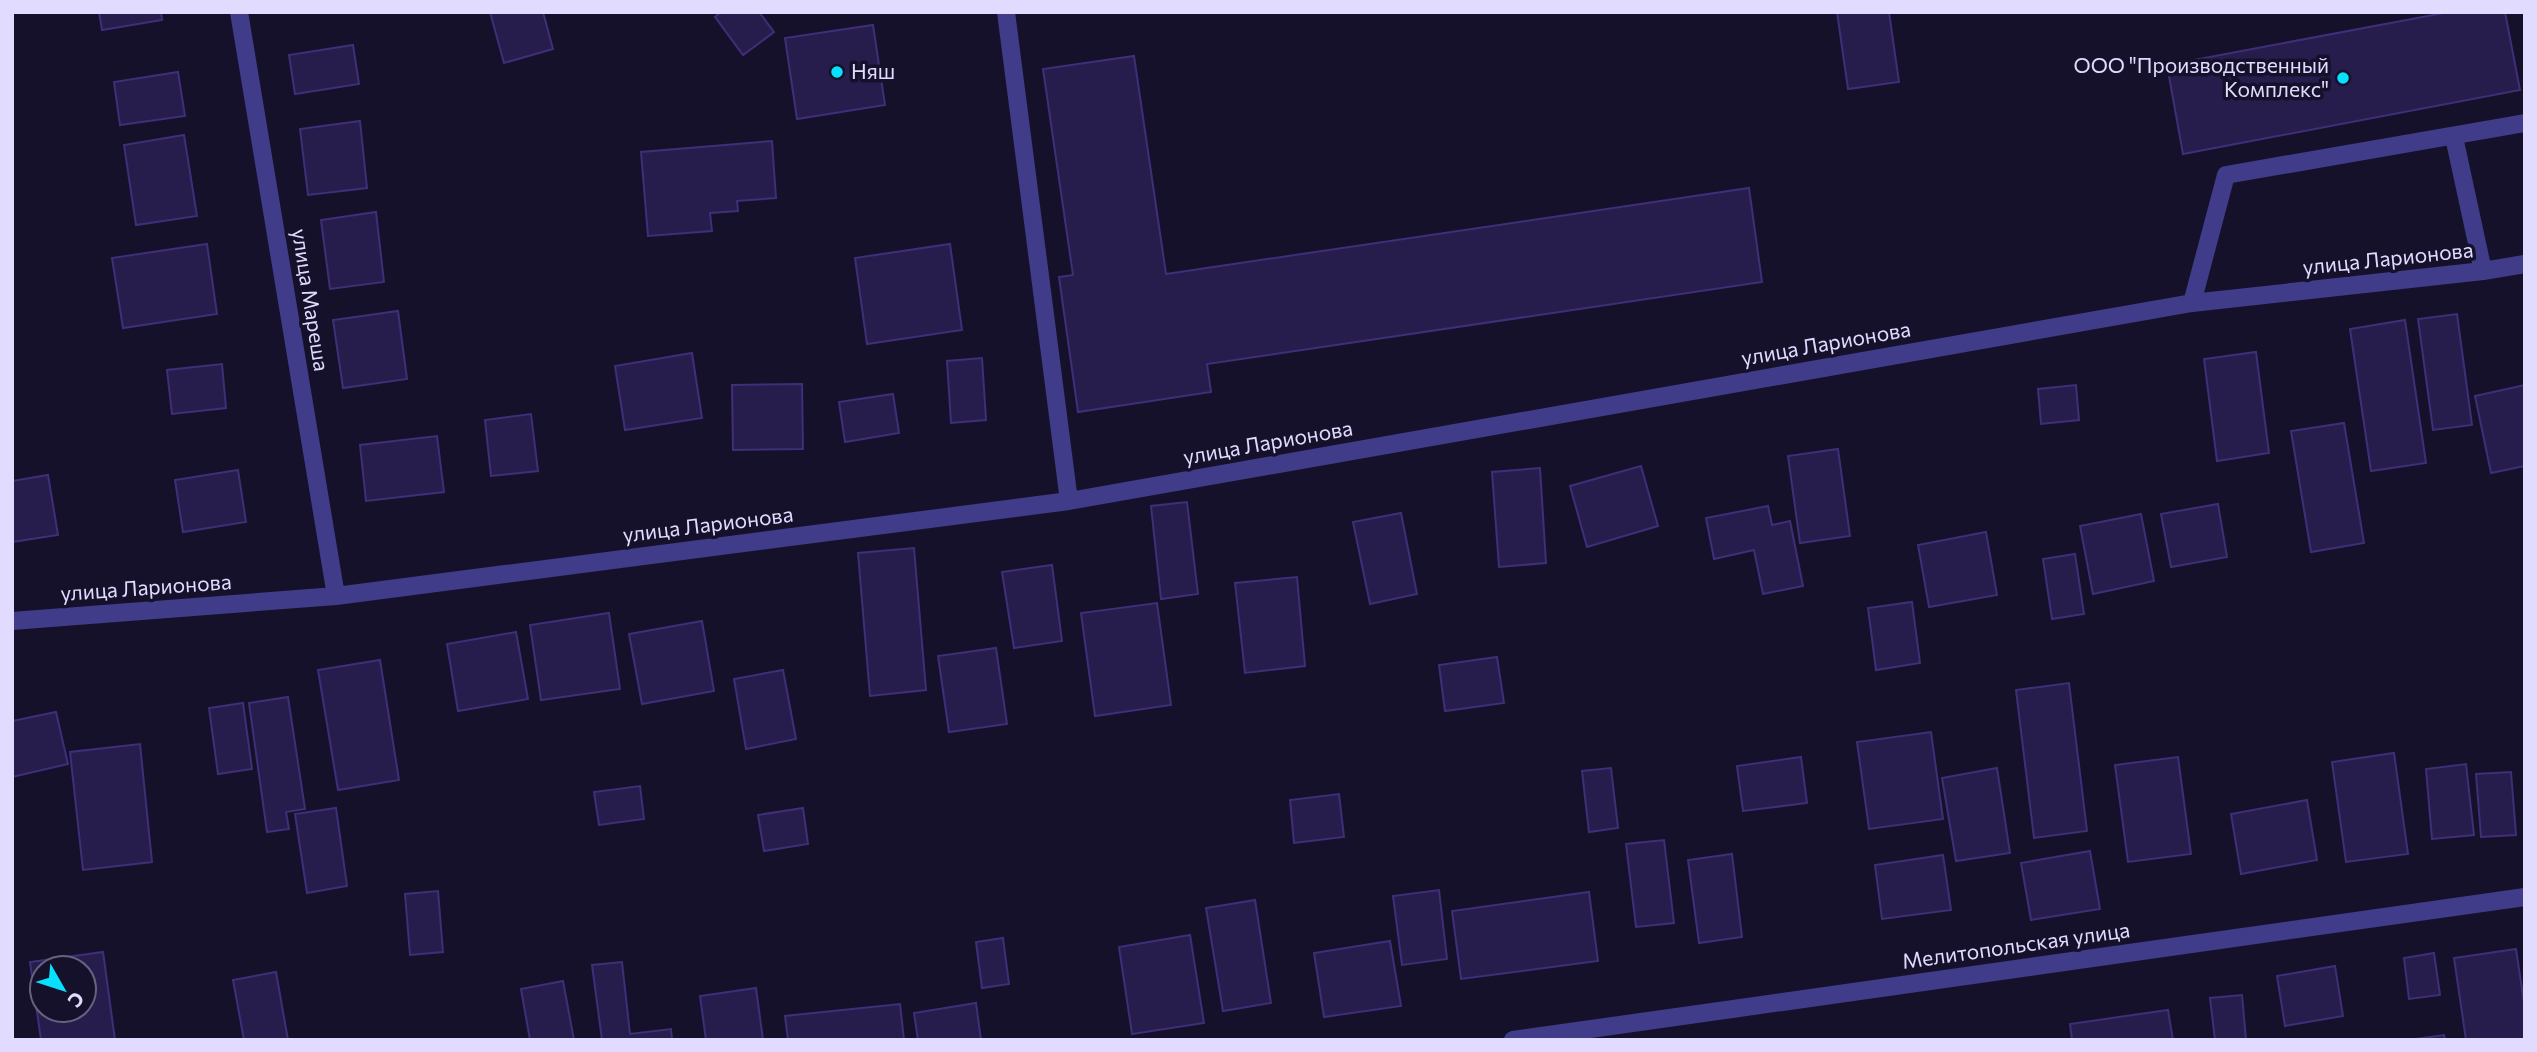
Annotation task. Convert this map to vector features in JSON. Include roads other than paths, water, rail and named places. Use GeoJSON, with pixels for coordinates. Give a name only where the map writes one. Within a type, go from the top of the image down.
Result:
{"type":"FeatureCollection","features":[{"type":"Feature","properties":{"kind":"street","name":"улица Мареша"},"geometry":{"type":"LineString","coordinates":[[239,12],[336,596]]}},
{"type":"Feature","properties":{"kind":"street"},"geometry":{"type":"LineString","coordinates":[[1006,12],[1069,501]]}},
{"type":"Feature","properties":{"kind":"street"},"geometry":{"type":"LineString","coordinates":[[2192,303],[2226,175],[2525,123]]}},
{"type":"Feature","properties":{"kind":"street"},"geometry":{"type":"LineString","coordinates":[[2454,137],[2483,271]]}},
{"type":"Feature","properties":{"kind":"street","name":"улица Ларионова"},"geometry":{"type":"LineString","coordinates":[[12,621],[336,596],[1069,501],[2192,303],[2525,264]]}},
{"type":"Feature","properties":{"kind":"street","name":"Мелитопольская улица"},"geometry":{"type":"LineString","coordinates":[[1513,1040],[2525,897]]}},
{"type":"Feature","properties":{"kind":"place","name":"Няш"},"geometry":{"type":"Point","coordinates":[837,72]}},
{"type":"Feature","properties":{"kind":"place","name":"ООО \"Производственный Комплекс\""},"geometry":{"type":"Point","coordinates":[2343,78]}}]}
